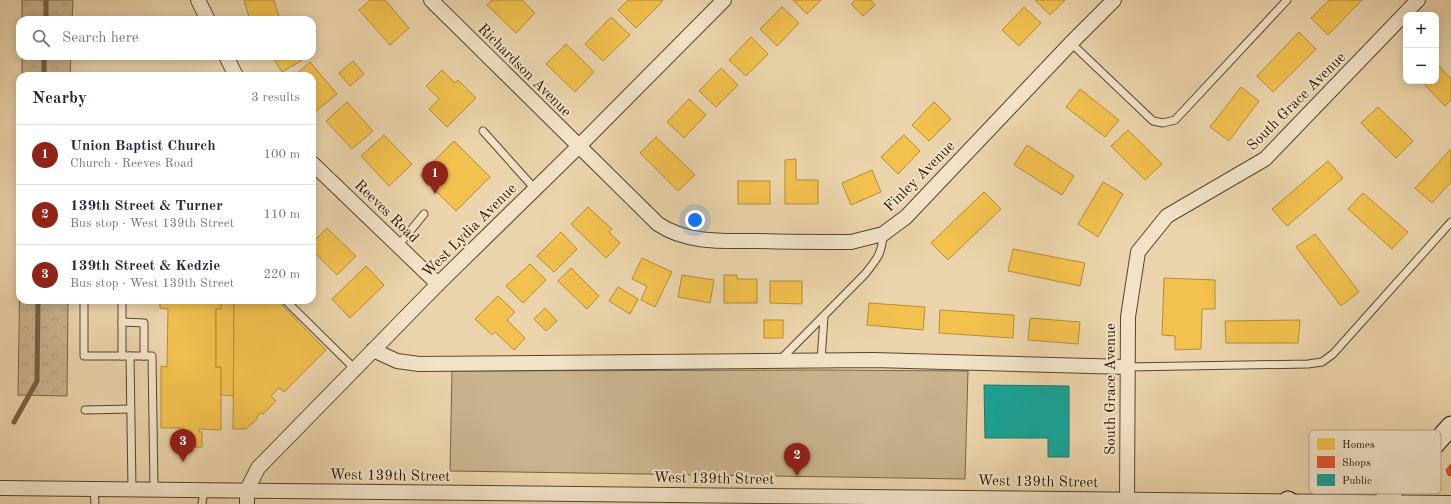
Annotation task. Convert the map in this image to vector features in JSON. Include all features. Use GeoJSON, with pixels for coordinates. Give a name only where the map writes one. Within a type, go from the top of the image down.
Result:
{"type":"FeatureCollection","features":[{"type":"Feature","properties":{"kind":"street"},"geometry":{"type":"LineString","coordinates":[[198,0],[206,16]]}},
{"type":"Feature","properties":{"kind":"street","name":"Richardson Avenue"},"geometry":{"type":"LineString","coordinates":[[431,0],[578,147]]}},
{"type":"Feature","properties":{"kind":"street","name":"West Lydia Avenue"},"geometry":{"type":"LineString","coordinates":[[247,497],[258,468],[438,284],[578,147],[724,0]]}},
{"type":"Feature","properties":{"kind":"street","name":"Finley Avenue"},"geometry":{"type":"LineString","coordinates":[[578,147],[658,224],[668,231],[681,236],[710,241],[851,242],[883,234],[906,217],[1071,42],[1114,0]]}},
{"type":"Feature","properties":{"kind":"street","name":"South Grace Avenue"},"geometry":{"type":"LineString","coordinates":[[1126,499],[1128,317],[1138,252],[1167,216],[1265,159],[1418,0]]}},
{"type":"Feature","properties":{"kind":"street"},"geometry":{"type":"LineString","coordinates":[[228,60],[234,72]]}},
{"type":"Feature","properties":{"kind":"street","name":"Reeves Road"},"geometry":{"type":"LineString","coordinates":[[316,167],[438,284]]}},
{"type":"Feature","properties":{"kind":"street"},"geometry":{"type":"LineString","coordinates":[[373,350],[397,361],[419,364],[873,360],[1127,367]]}},
{"type":"Feature","properties":{"kind":"street"},"geometry":{"type":"LineString","coordinates":[[1441,437],[1451,426]]}},
{"type":"Feature","properties":{"kind":"street","name":"West 139th Street"},"geometry":{"type":"LineString","coordinates":[[0,488],[204,490],[247,497],[1041,501],[1126,499],[1184,502],[1451,503]]}},
{"type":"Feature","properties":{"kind":"street"},"geometry":{"type":"LineString","coordinates":[[1382,503],[1390,494]]}},
{"type":"Feature","properties":{"kind":"lane"},"geometry":{"type":"LineString","coordinates":[[1071,42],[1153,121],[1163,123],[1175,120],[1287,0]]}},
{"type":"Feature","properties":{"kind":"lane"},"geometry":{"type":"LineString","coordinates":[[483,131],[535,189]]}},
{"type":"Feature","properties":{"kind":"lane"},"geometry":{"type":"LineString","coordinates":[[398,246],[424,214]]}},
{"type":"Feature","properties":{"kind":"lane"},"geometry":{"type":"LineString","coordinates":[[1127,367],[1308,364],[1322,362],[1333,354],[1451,222]]}},
{"type":"Feature","properties":{"kind":"lane"},"geometry":{"type":"LineString","coordinates":[[779,362],[865,274],[876,260],[882,248],[883,234]]}},
{"type":"Feature","properties":{"kind":"lane"},"geometry":{"type":"LineString","coordinates":[[84,304],[84,356],[152,356],[154,489]]}},
{"type":"Feature","properties":{"kind":"lane"},"geometry":{"type":"LineString","coordinates":[[122,304],[122,322],[130,409],[132,489]]}},
{"type":"Feature","properties":{"kind":"lane"},"geometry":{"type":"LineString","coordinates":[[289,304],[355,368]]}},
{"type":"Feature","properties":{"kind":"lane"},"geometry":{"type":"LineString","coordinates":[[821,361],[824,316]]}},
{"type":"Feature","properties":{"kind":"lane"},"geometry":{"type":"LineString","coordinates":[[122,322],[144,322],[144,356]]}},
{"type":"Feature","properties":{"kind":"lane"},"geometry":{"type":"LineString","coordinates":[[85,410],[130,409]]}},
{"type":"Feature","properties":{"kind":"lane"},"geometry":{"type":"LineString","coordinates":[[94,489],[95,504]]}},
{"type":"Feature","properties":{"kind":"lane"},"geometry":{"type":"LineString","coordinates":[[202,504],[204,490]]}},
{"type":"Feature","properties":{"kind":"green space"},"geometry":{"type":"Polygon","coordinates":[[[22,0],[73,0],[72,16],[22,16],[22,0]]]}},
{"type":"Feature","properties":{"kind":"green space"},"geometry":{"type":"Polygon","coordinates":[[[22,60],[71,60],[70,72],[22,72],[22,60]]]}},
{"type":"Feature","properties":{"kind":"green space"},"geometry":{"type":"Polygon","coordinates":[[[19,304],[68,304],[67,396],[18,395],[19,304]]]}},
{"type":"Feature","properties":{"kind":"green space"},"geometry":{"type":"Polygon","coordinates":[[[452,371],[968,371],[965,479],[450,471],[452,371]]]}},
{"type":"Feature","properties":{"kind":"building: Homes"},"geometry":{"type":"Polygon","coordinates":[[[244,0],[274,0],[279,16],[249,16],[244,0]]]}},
{"type":"Feature","properties":{"kind":"building: Homes"},"geometry":{"type":"Polygon","coordinates":[[[370,0],[385,0],[409,28],[390,45],[359,10],[370,0]]]}},
{"type":"Feature","properties":{"kind":"building: Homes"},"geometry":{"type":"Polygon","coordinates":[[[492,0],[522,0],[535,13],[516,33],[487,5],[492,0]]]}},
{"type":"Feature","properties":{"kind":"building: Homes"},"geometry":{"type":"Polygon","coordinates":[[[628,0],[663,1],[636,28],[618,10],[628,0]]]}},
{"type":"Feature","properties":{"kind":"building: Homes"},"geometry":{"type":"Polygon","coordinates":[[[793,0],[821,0],[807,14],[793,0]]]}},
{"type":"Feature","properties":{"kind":"building: Homes"},"geometry":{"type":"Polygon","coordinates":[[[855,0],[871,0],[875,5],[863,16],[851,4],[855,0]]]}},
{"type":"Feature","properties":{"kind":"building: Homes"},"geometry":{"type":"Polygon","coordinates":[[[1035,0],[1065,0],[1050,15],[1035,0]]]}},
{"type":"Feature","properties":{"kind":"building: Homes"},"geometry":{"type":"Polygon","coordinates":[[[1329,0],[1362,0],[1328,35],[1311,18],[1329,0]]]}},
{"type":"Feature","properties":{"kind":"building: Homes"},"geometry":{"type":"Polygon","coordinates":[[[782,7],[799,23],[777,46],[760,29],[782,7]]]}},
{"type":"Feature","properties":{"kind":"building: Homes"},"geometry":{"type":"Polygon","coordinates":[[[1024,7],[1041,23],[1019,46],[1002,30],[1024,7]]]}},
{"type":"Feature","properties":{"kind":"building: Homes"},"geometry":{"type":"Polygon","coordinates":[[[611,17],[630,35],[603,61],[585,44],[611,17]]]}},
{"type":"Feature","properties":{"kind":"building: Homes"},"geometry":{"type":"Polygon","coordinates":[[[1299,32],[1316,49],[1273,92],[1257,76],[1299,32]]]}},
{"type":"Feature","properties":{"kind":"building: Homes"},"geometry":{"type":"Polygon","coordinates":[[[751,37],[768,54],[746,76],[729,60],[751,37]]]}},
{"type":"Feature","properties":{"kind":"building: Homes"},"geometry":{"type":"Polygon","coordinates":[[[566,44],[594,72],[575,92],[546,64],[566,44]]]}},
{"type":"Feature","properties":{"kind":"building: Homes"},"geometry":{"type":"Polygon","coordinates":[[[274,60],[303,60],[282,72],[274,60]]]}},
{"type":"Feature","properties":{"kind":"building: Homes"},"geometry":{"type":"Polygon","coordinates":[[[353,61],[364,74],[350,86],[339,73],[353,61]]]}},
{"type":"Feature","properties":{"kind":"building: Homes"},"geometry":{"type":"Polygon","coordinates":[[[310,62],[337,94],[316,111],[316,72],[299,72],[310,62]]]}},
{"type":"Feature","properties":{"kind":"building: Homes"},"geometry":{"type":"Polygon","coordinates":[[[1439,66],[1451,79],[1451,100],[1445,106],[1424,84],[1439,84],[1439,66]]]}},
{"type":"Feature","properties":{"kind":"building: Homes"},"geometry":{"type":"Polygon","coordinates":[[[721,68],[738,85],[716,107],[699,91],[721,68]]]}},
{"type":"Feature","properties":{"kind":"building: Homes"},"geometry":{"type":"Polygon","coordinates":[[[442,70],[455,83],[458,80],[476,98],[447,127],[429,109],[439,99],[426,86],[442,70]]]}},
{"type":"Feature","properties":{"kind":"building: Homes"},"geometry":{"type":"Polygon","coordinates":[[[1241,87],[1259,101],[1229,141],[1210,127],[1241,87]]]}},
{"type":"Feature","properties":{"kind":"building: Homes"},"geometry":{"type":"Polygon","coordinates":[[[1080,89],[1119,120],[1105,137],[1066,107],[1080,89]]]}},
{"type":"Feature","properties":{"kind":"building: Homes"},"geometry":{"type":"Polygon","coordinates":[[[689,99],[706,115],[684,138],[667,122],[689,99]]]}},
{"type":"Feature","properties":{"kind":"building: Homes"},"geometry":{"type":"Polygon","coordinates":[[[347,102],[373,131],[352,149],[326,121],[347,102]]]}},
{"type":"Feature","properties":{"kind":"building: Homes"},"geometry":{"type":"Polygon","coordinates":[[[934,102],[951,119],[929,141],[912,125],[934,102]]]}},
{"type":"Feature","properties":{"kind":"building: Homes"},"geometry":{"type":"Polygon","coordinates":[[[1378,107],[1413,141],[1396,158],[1361,123],[1378,107]]]}},
{"type":"Feature","properties":{"kind":"building: Homes"},"geometry":{"type":"Polygon","coordinates":[[[1128,130],[1162,164],[1145,180],[1111,146],[1128,130]]]}},
{"type":"Feature","properties":{"kind":"building: Homes"},"geometry":{"type":"Polygon","coordinates":[[[384,135],[412,164],[389,186],[361,156],[384,135]]]}},
{"type":"Feature","properties":{"kind":"building: Homes"},"geometry":{"type":"Polygon","coordinates":[[[904,135],[920,151],[898,174],[881,157],[904,135]]]}},
{"type":"Feature","properties":{"kind":"building: Homes"},"geometry":{"type":"Polygon","coordinates":[[[656,137],[695,175],[678,191],[640,153],[656,137]]]}},
{"type":"Feature","properties":{"kind":"building: Homes"},"geometry":{"type":"Polygon","coordinates":[[[454,141],[490,177],[456,211],[420,175],[454,141]]]}},
{"type":"Feature","properties":{"kind":"building: Homes"},"geometry":{"type":"Polygon","coordinates":[[[1027,145],[1074,176],[1062,195],[1014,165],[1027,145]]]}},
{"type":"Feature","properties":{"kind":"building: Homes"},"geometry":{"type":"Polygon","coordinates":[[[1451,149],[1451,182],[1432,203],[1415,188],[1451,149]]]}},
{"type":"Feature","properties":{"kind":"building: Homes"},"geometry":{"type":"Polygon","coordinates":[[[796,159],[796,180],[818,180],[818,204],[785,204],[785,160],[796,159]]]}},
{"type":"Feature","properties":{"kind":"building: Homes"},"geometry":{"type":"Polygon","coordinates":[[[1328,161],[1343,178],[1287,226],[1272,209],[1328,161]]]}},
{"type":"Feature","properties":{"kind":"building: Homes"},"geometry":{"type":"Polygon","coordinates":[[[872,170],[881,192],[851,205],[842,183],[872,170]]]}},
{"type":"Feature","properties":{"kind":"building: Homes"},"geometry":{"type":"Polygon","coordinates":[[[738,181],[770,181],[770,204],[738,204],[738,181]]]}},
{"type":"Feature","properties":{"kind":"building: Homes"},"geometry":{"type":"Polygon","coordinates":[[[1103,182],[1123,194],[1098,237],[1078,224],[1103,182]]]}},
{"type":"Feature","properties":{"kind":"building: Homes"},"geometry":{"type":"Polygon","coordinates":[[[984,192],[1001,209],[948,260],[931,243],[984,192]]]}},
{"type":"Feature","properties":{"kind":"building: Homes"},"geometry":{"type":"Polygon","coordinates":[[[1363,193],[1408,232],[1392,249],[1348,209],[1363,193]]]}},
{"type":"Feature","properties":{"kind":"building: Homes"},"geometry":{"type":"Polygon","coordinates":[[[588,207],[612,229],[609,232],[620,243],[606,258],[571,224],[588,207]]]}},
{"type":"Feature","properties":{"kind":"building: Homes"},"geometry":{"type":"Polygon","coordinates":[[[327,228],[356,256],[337,275],[316,254],[316,239],[327,228]]]}},
{"type":"Feature","properties":{"kind":"building: Homes"},"geometry":{"type":"Polygon","coordinates":[[[561,232],[577,249],[554,272],[537,256],[561,232]]]}},
{"type":"Feature","properties":{"kind":"building: Homes"},"geometry":{"type":"Polygon","coordinates":[[[1315,234],[1359,292],[1341,306],[1296,247],[1315,234]]]}},
{"type":"Feature","properties":{"kind":"building: Homes"},"geometry":{"type":"Polygon","coordinates":[[[1013,249],[1085,263],[1080,286],[1008,271],[1013,249]]]}},
{"type":"Feature","properties":{"kind":"building: Homes"},"geometry":{"type":"Polygon","coordinates":[[[642,258],[672,272],[655,307],[641,300],[647,286],[632,279],[642,258]]]}},
{"type":"Feature","properties":{"kind":"building: Homes"},"geometry":{"type":"Polygon","coordinates":[[[530,264],[546,280],[523,303],[506,286],[530,264]]]}},
{"type":"Feature","properties":{"kind":"building: Homes"},"geometry":{"type":"Polygon","coordinates":[[[366,266],[384,285],[350,318],[332,299],[366,266]]]}},
{"type":"Feature","properties":{"kind":"building: Homes"},"geometry":{"type":"Polygon","coordinates":[[[571,268],[599,296],[587,309],[558,281],[571,268]]]}},
{"type":"Feature","properties":{"kind":"building: Homes"},"geometry":{"type":"Polygon","coordinates":[[[682,275],[714,280],[710,303],[678,297],[682,275]]]}},
{"type":"Feature","properties":{"kind":"building: Homes"},"geometry":{"type":"Polygon","coordinates":[[[724,275],[737,275],[737,279],[757,279],[757,303],[724,303],[724,275]]]}},
{"type":"Feature","properties":{"kind":"building: Homes"},"geometry":{"type":"Polygon","coordinates":[[[1164,278],[1215,280],[1215,309],[1202,309],[1201,349],[1175,350],[1175,336],[1162,335],[1164,278]]]}},
{"type":"Feature","properties":{"kind":"building: Homes"},"geometry":{"type":"Polygon","coordinates":[[[770,281],[802,281],[802,304],[770,303],[770,281]]]}},
{"type":"Feature","properties":{"kind":"building: Homes"},"geometry":{"type":"Polygon","coordinates":[[[618,287],[638,299],[630,314],[609,301],[618,287]]]}},
{"type":"Feature","properties":{"kind":"building: Homes"},"geometry":{"type":"Polygon","coordinates":[[[498,296],[515,312],[507,320],[525,338],[514,350],[495,332],[492,335],[475,319],[498,296]]]}},
{"type":"Feature","properties":{"kind":"building: Homes"},"geometry":{"type":"Polygon","coordinates":[[[869,303],[925,307],[923,330],[867,325],[869,303]]]}},
{"type":"Feature","properties":{"kind":"building: Homes"},"geometry":{"type":"Polygon","coordinates":[[[160,304],[221,304],[221,309],[216,309],[216,367],[221,367],[221,430],[199,429],[199,432],[202,432],[202,447],[179,447],[180,432],[182,432],[183,428],[161,428],[161,366],[167,367],[168,309],[160,308],[160,304]]]}},
{"type":"Feature","properties":{"kind":"building: Homes"},"geometry":{"type":"Polygon","coordinates":[[[221,304],[234,304],[234,396],[221,395],[221,367],[216,367],[216,309],[221,309],[221,304]]]}},
{"type":"Feature","properties":{"kind":"building: Homes"},"geometry":{"type":"Polygon","coordinates":[[[234,304],[281,304],[326,350],[284,392],[279,388],[271,396],[276,401],[263,414],[261,413],[246,429],[233,429],[234,304]]]}},
{"type":"Feature","properties":{"kind":"building: Homes"},"geometry":{"type":"Polygon","coordinates":[[[545,308],[557,321],[546,331],[534,319],[545,308]]]}},
{"type":"Feature","properties":{"kind":"building: Homes"},"geometry":{"type":"Polygon","coordinates":[[[940,310],[1014,315],[1013,338],[939,333],[940,310]]]}},
{"type":"Feature","properties":{"kind":"building: Homes"},"geometry":{"type":"Polygon","coordinates":[[[1030,318],[1080,322],[1078,344],[1028,340],[1030,318]]]}},
{"type":"Feature","properties":{"kind":"building: Homes"},"geometry":{"type":"Polygon","coordinates":[[[764,320],[783,320],[783,338],[764,338],[764,320]]]}},
{"type":"Feature","properties":{"kind":"building: Homes"},"geometry":{"type":"Polygon","coordinates":[[[1300,320],[1298,343],[1226,343],[1225,321],[1300,320]]]}},
{"type":"Feature","properties":{"kind":"building: Shops"},"geometry":{"type":"Polygon","coordinates":[[[1451,464],[1451,476],[1448,475],[1446,470],[1451,464]]]}},
{"type":"Feature","properties":{"kind":"building: Public"},"geometry":{"type":"Polygon","coordinates":[[[984,385],[1069,386],[1069,457],[1048,457],[1048,438],[985,438],[984,385]]]}},
{"type":"Feature","properties":{"kind":"waterway"},"geometry":{"type":"LineString","coordinates":[[46,0],[46,16]]}},
{"type":"Feature","properties":{"kind":"waterway"},"geometry":{"type":"LineString","coordinates":[[44,60],[44,72]]}},
{"type":"Feature","properties":{"kind":"waterway"},"geometry":{"type":"LineString","coordinates":[[14,422],[37,381],[38,304]]}},
{"type":"Feature","properties":{"kind":"place","name":"Union Baptist Church"},"geometry":{"type":"Point","coordinates":[435,194]}},
{"type":"Feature","properties":{"kind":"place","name":"139th Street & Kedzie"},"geometry":{"type":"Point","coordinates":[183,462]}},
{"type":"Feature","properties":{"kind":"place","name":"139th Street & Turner"},"geometry":{"type":"Point","coordinates":[797,476]}}]}
